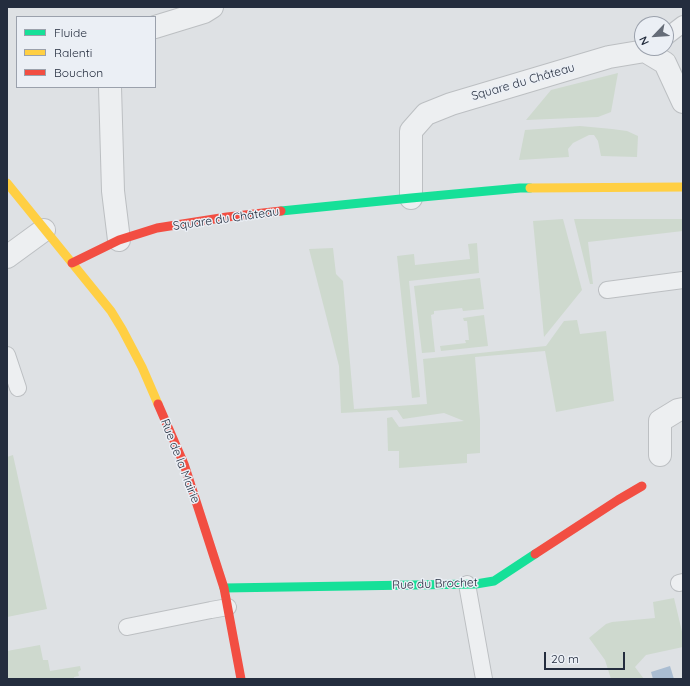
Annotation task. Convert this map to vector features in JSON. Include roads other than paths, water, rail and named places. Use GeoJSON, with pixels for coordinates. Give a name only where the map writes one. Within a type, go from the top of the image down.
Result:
{"type":"FeatureCollection","features":[{"type":"Feature","properties":{"kind":"street"},"geometry":{"type":"LineString","coordinates":[[156,27],[204,12],[212,7]]}},
{"type":"Feature","properties":{"kind":"street","name":"Square du Château"},"geometry":{"type":"LineString","coordinates":[[411,198],[410,131],[426,114],[451,104],[609,57],[634,53]]}},
{"type":"Feature","properties":{"kind":"street","name":"Square du Château"},"geometry":{"type":"LineString","coordinates":[[659,56],[665,63],[683,102]]}},
{"type":"Feature","properties":{"kind":"street"},"geometry":{"type":"LineString","coordinates":[[110,88],[113,191],[119,240]]}},
{"type":"Feature","properties":{"kind":"street","name":"Rue de la Mairie"},"geometry":{"type":"LineString","coordinates":[[7,183],[10,190],[72,263],[110,311],[122,329],[142,367],[184,464],[224,588],[241,679]]}},
{"type":"Feature","properties":{"kind":"street","name":"Square du Château"},"geometry":{"type":"LineString","coordinates":[[72,263],[119,240],[157,228],[227,217],[520,188],[683,187]]}},
{"type":"Feature","properties":{"kind":"street"},"geometry":{"type":"LineString","coordinates":[[7,258],[44,230]]}},
{"type":"Feature","properties":{"kind":"street"},"geometry":{"type":"LineString","coordinates":[[660,455],[660,421],[678,410],[683,409]]}},
{"type":"Feature","properties":{"kind":"street","name":"Rue du Brochet"},"geometry":{"type":"LineString","coordinates":[[224,588],[476,584],[494,581],[642,486]]}},
{"type":"Feature","properties":{"kind":"lane"},"geometry":{"type":"LineString","coordinates":[[674,31],[683,24]]}},
{"type":"Feature","properties":{"kind":"lane"},"geometry":{"type":"LineString","coordinates":[[607,290],[683,280]]}},
{"type":"Feature","properties":{"kind":"lane"},"geometry":{"type":"LineString","coordinates":[[7,355],[18,388]]}},
{"type":"Feature","properties":{"kind":"lane"},"geometry":{"type":"LineString","coordinates":[[467,584],[484,679]]}},
{"type":"Feature","properties":{"kind":"lane"},"geometry":{"type":"LineString","coordinates":[[127,627],[210,610],[228,608]]}},
{"type":"Feature","properties":{"kind":"water"},"geometry":{"type":"Polygon","coordinates":[[[670,666],[674,679],[653,679],[651,672],[670,666]]]}}]}
